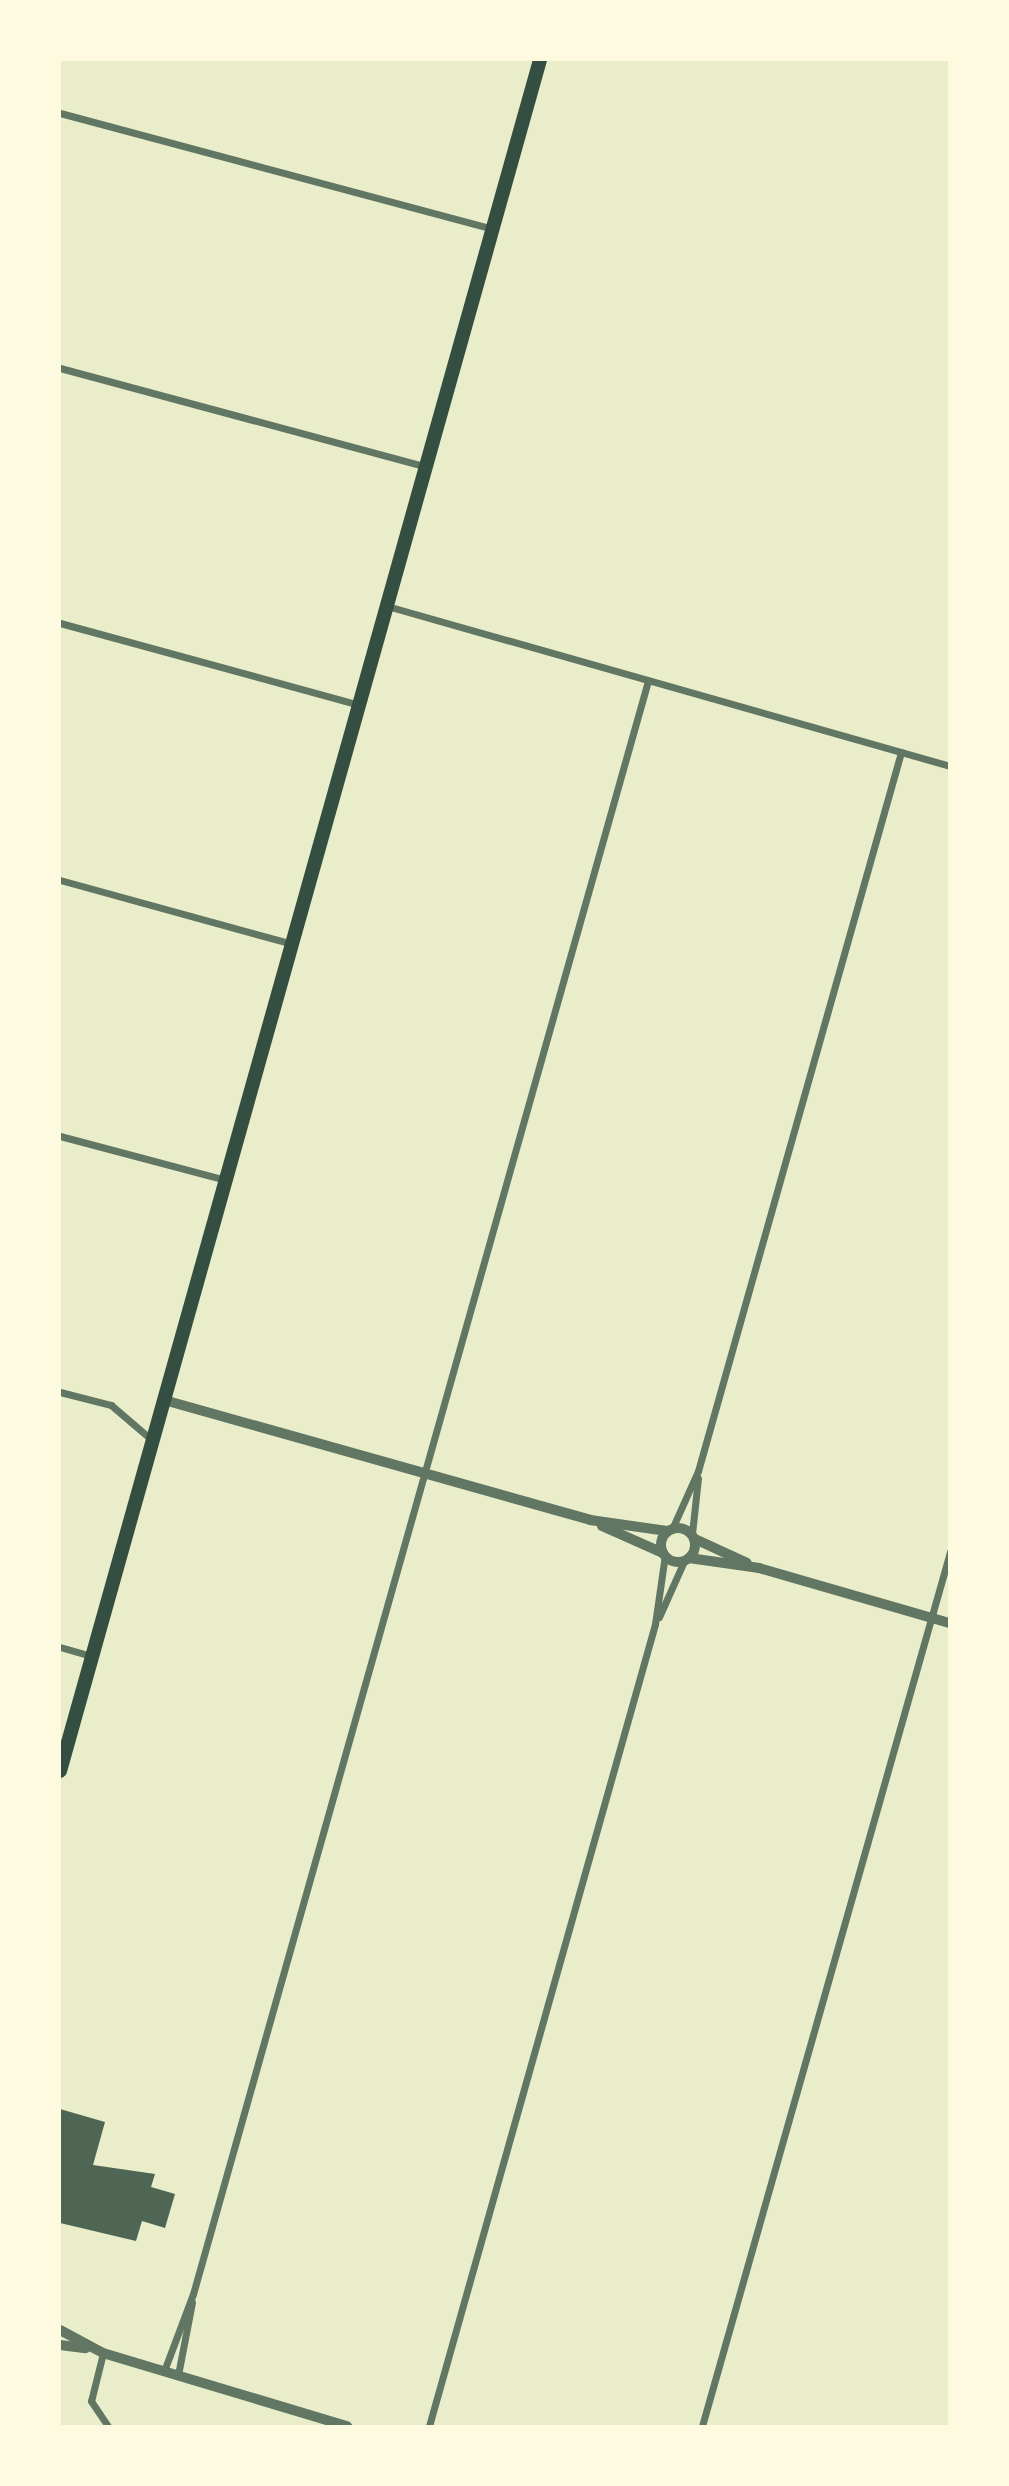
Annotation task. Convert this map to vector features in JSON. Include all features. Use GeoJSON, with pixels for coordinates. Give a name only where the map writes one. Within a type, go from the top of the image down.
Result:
{"type":"FeatureCollection","features":[{"type":"Feature","properties":{"kind":"main road"},"geometry":{"type":"LineString","coordinates":[[60,1771],[540,60]]}},
{"type":"Feature","properties":{"kind":"street"},"geometry":{"type":"LineString","coordinates":[[60,113],[493,229]]}},
{"type":"Feature","properties":{"kind":"street"},"geometry":{"type":"LineString","coordinates":[[60,368],[426,467]]}},
{"type":"Feature","properties":{"kind":"street"},"geometry":{"type":"LineString","coordinates":[[387,606],[950,766]]}},
{"type":"Feature","properties":{"kind":"street"},"geometry":{"type":"LineString","coordinates":[[60,623],[359,705]]}},
{"type":"Feature","properties":{"kind":"street"},"geometry":{"type":"LineString","coordinates":[[164,2371],[193,2294],[648,681]]}},
{"type":"Feature","properties":{"kind":"street"},"geometry":{"type":"LineString","coordinates":[[429,2427],[656,1624],[664,1554],[670,1530],[698,1471],[901,752]]}},
{"type":"Feature","properties":{"kind":"street"},"geometry":{"type":"LineString","coordinates":[[60,880],[292,944]]}},
{"type":"Feature","properties":{"kind":"street"},"geometry":{"type":"LineString","coordinates":[[60,1136],[225,1181]]}},
{"type":"Feature","properties":{"kind":"street"},"geometry":{"type":"LineString","coordinates":[[60,1392],[111,1405],[152,1441]]}},
{"type":"Feature","properties":{"kind":"street"},"geometry":{"type":"LineString","coordinates":[[164,1400],[590,1520],[670,1530],[693,1536],[760,1568],[950,1623]]}},
{"type":"Feature","properties":{"kind":"street"},"geometry":{"type":"LineString","coordinates":[[656,1624],[687,1560],[693,1536],[698,1471]]}},
{"type":"Feature","properties":{"kind":"street"},"geometry":{"type":"LineString","coordinates":[[590,1520],[664,1554],[687,1560],[760,1568]]}},
{"type":"Feature","properties":{"kind":"street"},"geometry":{"type":"LineString","coordinates":[[702,2427],[950,1552]]}},
{"type":"Feature","properties":{"kind":"street"},"geometry":{"type":"LineString","coordinates":[[60,1647],[92,1656]]}},
{"type":"Feature","properties":{"kind":"street"},"geometry":{"type":"LineString","coordinates":[[178,2375],[193,2294]]}},
{"type":"Feature","properties":{"kind":"street"},"geometry":{"type":"LineString","coordinates":[[60,2330],[98,2351]]}},
{"type":"Feature","properties":{"kind":"street"},"geometry":{"type":"LineString","coordinates":[[60,2345],[98,2351],[347,2427]]}},
{"type":"Feature","properties":{"kind":"street"},"geometry":{"type":"LineString","coordinates":[[98,2351],[91,2401],[108,2427]]}},
{"type":"Feature","properties":{"kind":"building"},"geometry":{"type":"Polygon","coordinates":[[[60,2109],[105,2122],[93,2165],[155,2174],[151,2187],[175,2194],[165,2228],[142,2221],[136,2241],[60,2223],[60,2109]]]}}]}
